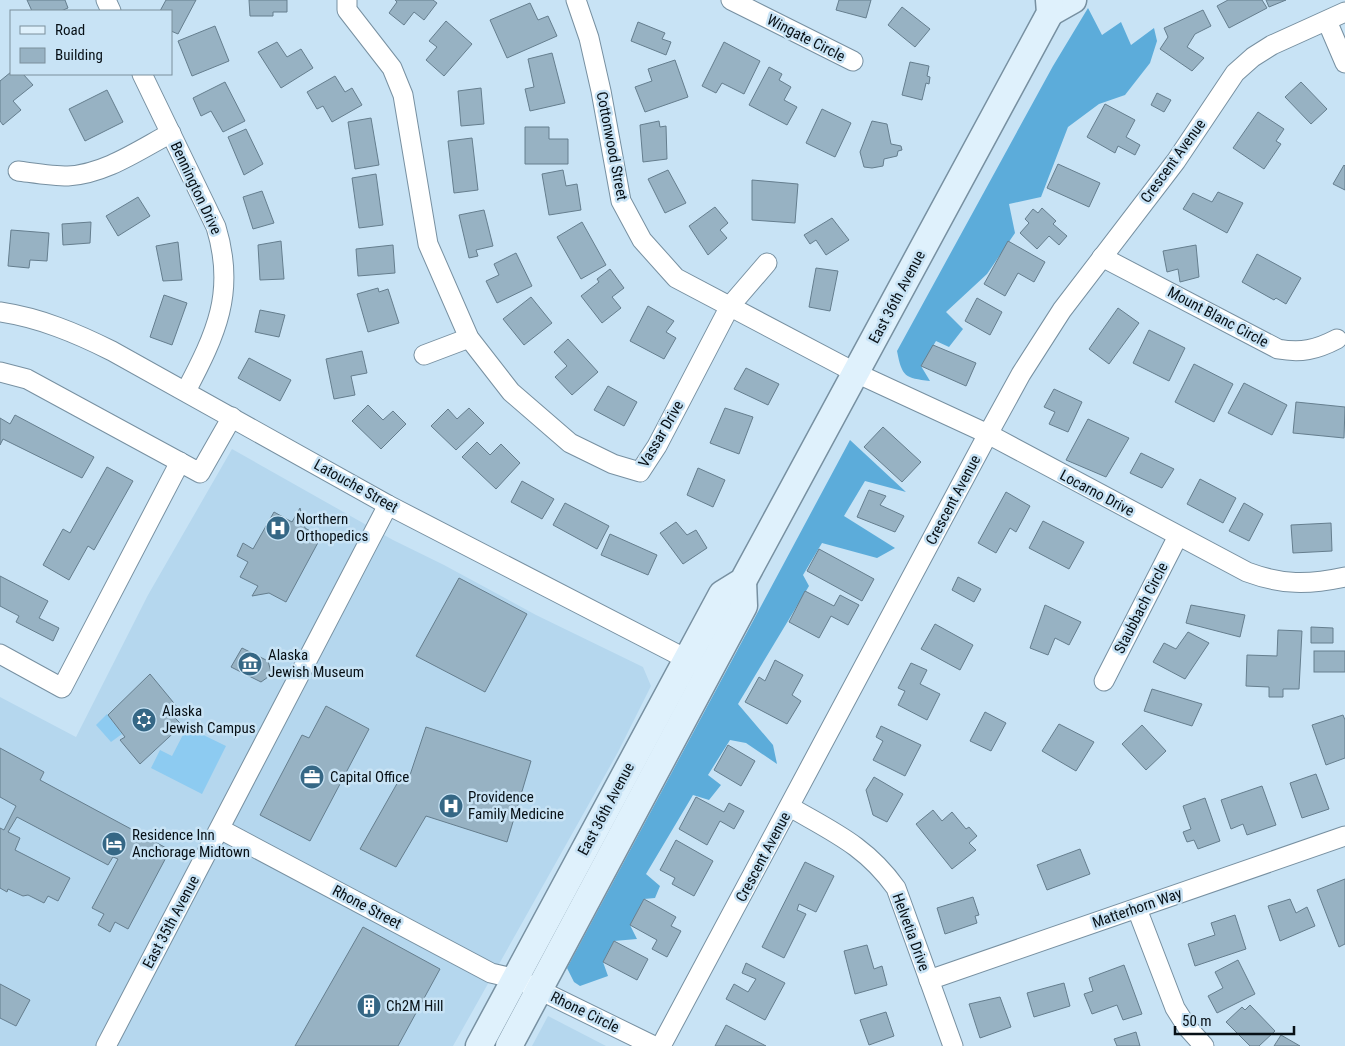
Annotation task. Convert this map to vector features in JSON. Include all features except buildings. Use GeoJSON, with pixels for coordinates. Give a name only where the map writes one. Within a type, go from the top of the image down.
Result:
{"type":"FeatureCollection","features":[{"type":"Feature","properties":{"kind":"main road","name":"East 36th Avenue"},"geometry":{"type":"LineString","coordinates":[[479,1046],[527,984],[744,606],[743,582],[1050,6],[1073,0]]}},
{"type":"Feature","properties":{"kind":"main road","name":"East 36th Avenue"},"geometry":{"type":"LineString","coordinates":[[508,1046],[527,984],[686,659],[722,594],[743,582]]}},
{"type":"Feature","properties":{"kind":"street","name":"Vassar Drive"},"geometry":{"type":"LineString","coordinates":[[347,0],[347,10],[392,68],[403,95],[428,244],[469,338],[512,392],[570,442],[613,464],[640,472],[658,446],[730,306]]}},
{"type":"Feature","properties":{"kind":"street","name":"Cottonwood Street"},"geometry":{"type":"LineString","coordinates":[[576,0],[589,38],[601,91],[621,201],[642,240],[676,278],[856,373]]}},
{"type":"Feature","properties":{"kind":"street","name":"Wingate Circle"},"geometry":{"type":"LineString","coordinates":[[731,0],[853,62]]}},
{"type":"Feature","properties":{"kind":"street","name":"Crescent Avenue"},"geometry":{"type":"LineString","coordinates":[[661,1046],[988,434],[1031,358],[1062,310],[1176,161],[1235,73],[1253,57],[1272,45],[1345,12]]}},
{"type":"Feature","properties":{"kind":"street"},"geometry":{"type":"LineString","coordinates":[[1327,21],[1345,63]]}},
{"type":"Feature","properties":{"kind":"street","name":"Bennington Drive"},"geometry":{"type":"LineString","coordinates":[[142,75],[216,227],[223,250],[225,275],[217,326],[186,390]]}},
{"type":"Feature","properties":{"kind":"street"},"geometry":{"type":"LineString","coordinates":[[18,171],[68,176],[86,173],[106,167],[170,133]]}},
{"type":"Feature","properties":{"kind":"street","name":"Mount Blanc Circle"},"geometry":{"type":"LineString","coordinates":[[1102,257],[1278,349],[1296,352],[1318,350],[1337,339]]}},
{"type":"Feature","properties":{"kind":"street"},"geometry":{"type":"LineString","coordinates":[[730,306],[767,263]]}},
{"type":"Feature","properties":{"kind":"street","name":"Latouche Street"},"geometry":{"type":"LineString","coordinates":[[0,312],[73,332],[186,390],[388,504],[708,671]]}},
{"type":"Feature","properties":{"kind":"street"},"geometry":{"type":"LineString","coordinates":[[424,355],[469,338]]}},
{"type":"Feature","properties":{"kind":"street"},"geometry":{"type":"LineString","coordinates":[[0,372],[26,378],[200,473],[232,417]]}},
{"type":"Feature","properties":{"kind":"street","name":"Locarno Drive"},"geometry":{"type":"LineString","coordinates":[[856,373],[988,434],[1247,572],[1269,580],[1316,583],[1345,577]]}},
{"type":"Feature","properties":{"kind":"street"},"geometry":{"type":"LineString","coordinates":[[0,654],[62,688],[180,462]]}},
{"type":"Feature","properties":{"kind":"street","name":"East 35th Avenue"},"geometry":{"type":"LineString","coordinates":[[106,1046],[388,504]]}},
{"type":"Feature","properties":{"kind":"street","name":"Staubbach Circle"},"geometry":{"type":"LineString","coordinates":[[1104,681],[1178,536]]}},
{"type":"Feature","properties":{"kind":"street","name":"Helvetia Drive"},"geometry":{"type":"LineString","coordinates":[[790,807],[856,845],[883,870],[896,888],[953,1046]]}},
{"type":"Feature","properties":{"kind":"street","name":"Rhone Street"},"geometry":{"type":"LineString","coordinates":[[220,829],[491,973],[527,984]]}},
{"type":"Feature","properties":{"kind":"street","name":"Matterhorn Way"},"geometry":{"type":"LineString","coordinates":[[929,980],[1345,836]]}},
{"type":"Feature","properties":{"kind":"street"},"geometry":{"type":"LineString","coordinates":[[1137,909],[1175,1008],[1187,1027],[1204,1046]]}},
{"type":"Feature","properties":{"kind":"street","name":"Rhone Circle"},"geometry":{"type":"LineString","coordinates":[[527,984],[654,1046]]}},
{"type":"Feature","properties":{"kind":"shaded area"},"geometry":{"type":"Polygon","coordinates":[[[1088,8],[1102,35],[1121,22],[1131,45],[1154,28],[1157,41],[1150,63],[1125,95],[1099,104],[1068,127],[1041,197],[1009,204],[1015,233],[987,274],[946,312],[963,329],[949,347],[936,341],[921,366],[930,381],[910,377],[903,371],[897,351],[1053,66],[1088,8]]]}},
{"type":"Feature","properties":{"kind":"shaded area"},"geometry":{"type":"Polygon","coordinates":[[[850,440],[906,492],[865,481],[844,516],[895,548],[877,558],[822,543],[803,575],[809,586],[738,704],[773,745],[777,764],[746,743],[730,740],[708,775],[721,785],[709,800],[693,795],[646,874],[660,886],[655,898],[644,899],[630,925],[637,939],[614,941],[603,962],[608,976],[580,986],[574,982],[567,968],[850,440]]]}},
{"type":"Feature","properties":{"kind":"shaded area"},"geometry":{"type":"Polygon","coordinates":[[[232,449],[393,540],[444,565],[536,615],[643,667],[651,686],[618,752],[453,1046],[0,1046],[0,697],[76,737],[148,595],[232,449]]]}},
{"type":"Feature","properties":{"kind":"shaded area"},"geometry":{"type":"Polygon","coordinates":[[[107,714],[122,734],[111,742],[96,725],[107,714]]]}},
{"type":"Feature","properties":{"kind":"shaded area"},"geometry":{"type":"Polygon","coordinates":[[[187,727],[226,746],[202,794],[151,768],[160,750],[172,756],[187,727]]]}},
{"type":"Feature","properties":{"kind":"shaded area"},"geometry":{"type":"Polygon","coordinates":[[[548,1016],[606,1046],[532,1046],[548,1016]]]}},
{"type":"Feature","properties":{"kind":"place","name":"Northern Orthopedics"},"geometry":{"type":"Point","coordinates":[278,528]}},
{"type":"Feature","properties":{"kind":"place","name":"Alaska Jewish Museum"},"geometry":{"type":"Point","coordinates":[250,664]}},
{"type":"Feature","properties":{"kind":"place","name":"Alaska Jewish Campus"},"geometry":{"type":"Point","coordinates":[144,720]}},
{"type":"Feature","properties":{"kind":"place","name":"Capital Office"},"geometry":{"type":"Point","coordinates":[312,777]}},
{"type":"Feature","properties":{"kind":"place","name":"Providence Family Medicine"},"geometry":{"type":"Point","coordinates":[451,806]}},
{"type":"Feature","properties":{"kind":"place","name":"Residence Inn Anchorage Midtown"},"geometry":{"type":"Point","coordinates":[114,844]}},
{"type":"Feature","properties":{"kind":"place","name":"Ch2M Hill"},"geometry":{"type":"Point","coordinates":[369,1006]}}]}
